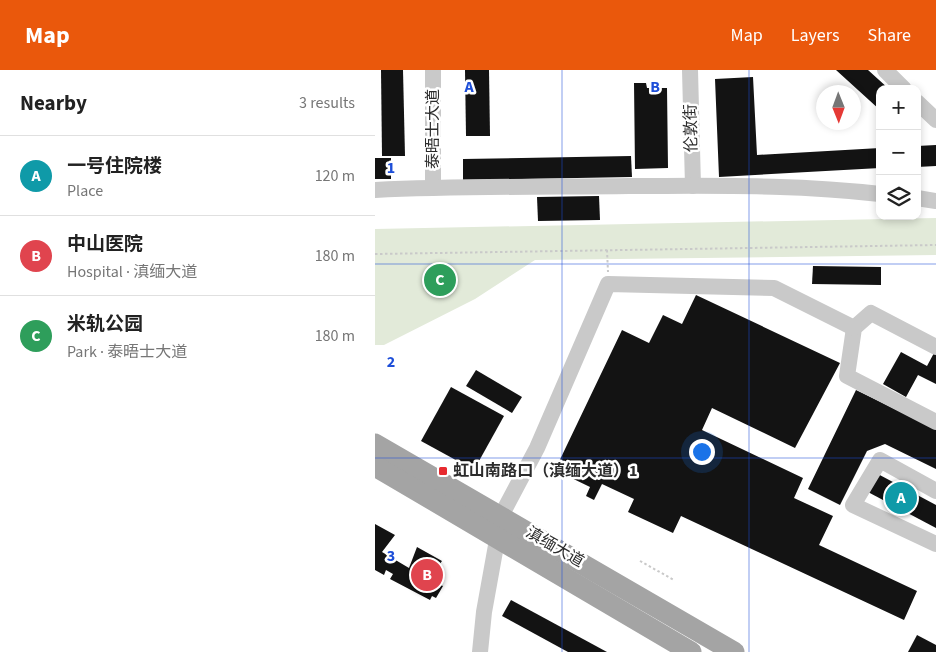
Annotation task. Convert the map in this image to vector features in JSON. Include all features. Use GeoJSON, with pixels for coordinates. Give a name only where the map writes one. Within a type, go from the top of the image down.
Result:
{"type":"FeatureCollection","features":[{"type":"Feature","properties":{"kind":"main road","name":"滇缅大道"},"geometry":{"type":"LineString","coordinates":[[375,444],[734,652]]}},
{"type":"Feature","properties":{"kind":"main road","name":"滇缅大道"},"geometry":{"type":"LineString","coordinates":[[375,466],[497,540],[691,652]]}},
{"type":"Feature","properties":{"kind":"street","name":"泰晤士大道"},"geometry":{"type":"LineString","coordinates":[[433,70],[433,187]]}},
{"type":"Feature","properties":{"kind":"street","name":"伦敦街"},"geometry":{"type":"LineString","coordinates":[[690,70],[693,186]]}},
{"type":"Feature","properties":{"kind":"street"},"geometry":{"type":"LineString","coordinates":[[885,70],[900,85]]}},
{"type":"Feature","properties":{"kind":"street"},"geometry":{"type":"LineString","coordinates":[[921,106],[936,120]]}},
{"type":"Feature","properties":{"kind":"street"},"geometry":{"type":"LineString","coordinates":[[375,190],[433,187],[693,186],[835,188],[876,193]]}},
{"type":"Feature","properties":{"kind":"street"},"geometry":{"type":"LineString","coordinates":[[921,199],[936,201]]}},
{"type":"Feature","properties":{"kind":"street"},"geometry":{"type":"LineString","coordinates":[[501,516],[537,448],[608,284],[774,288],[854,328]]}},
{"type":"Feature","properties":{"kind":"street"},"geometry":{"type":"LineString","coordinates":[[936,347],[871,312],[854,328],[847,376],[936,422]]}},
{"type":"Feature","properties":{"kind":"street"},"geometry":{"type":"LineString","coordinates":[[936,491],[879,460],[853,505],[936,544]]}},
{"type":"Feature","properties":{"kind":"street"},"geometry":{"type":"LineString","coordinates":[[480,652],[484,612],[497,540]]}},
{"type":"Feature","properties":{"kind":"path"},"geometry":{"type":"LineString","coordinates":[[375,254],[936,245]]}},
{"type":"Feature","properties":{"kind":"path"},"geometry":{"type":"LineString","coordinates":[[607,250],[608,284]]}},
{"type":"Feature","properties":{"kind":"path"},"geometry":{"type":"LineString","coordinates":[[639,561],[674,580]]}},
{"type":"Feature","properties":{"kind":"green space"},"geometry":{"type":"Polygon","coordinates":[[[921,218],[936,218],[936,255],[535,260],[475,299],[384,345],[375,345],[375,229],[876,219],[921,220],[921,218]]]}},
{"type":"Feature","properties":{"kind":"building"},"geometry":{"type":"Polygon","coordinates":[[[381,70],[403,70],[405,156],[382,156],[381,70]]]}},
{"type":"Feature","properties":{"kind":"building"},"geometry":{"type":"Polygon","coordinates":[[[465,70],[489,70],[490,136],[466,136],[465,70]]]}},
{"type":"Feature","properties":{"kind":"building"},"geometry":{"type":"Polygon","coordinates":[[[836,70],[868,70],[885,85],[876,85],[876,106],[861,93],[861,85],[852,85],[836,70]]]}},
{"type":"Feature","properties":{"kind":"building"},"geometry":{"type":"Polygon","coordinates":[[[753,77],[757,155],[876,148],[876,168],[719,177],[715,79],[753,77]]]}},
{"type":"Feature","properties":{"kind":"building"},"geometry":{"type":"Polygon","coordinates":[[[634,83],[646,83],[647,88],[667,88],[668,168],[635,169],[634,83]]]}},
{"type":"Feature","properties":{"kind":"building"},"geometry":{"type":"Polygon","coordinates":[[[936,145],[936,166],[921,167],[921,146],[936,145]]]}},
{"type":"Feature","properties":{"kind":"building"},"geometry":{"type":"Polygon","coordinates":[[[631,156],[632,177],[463,180],[463,159],[631,156]]]}},
{"type":"Feature","properties":{"kind":"building"},"geometry":{"type":"Polygon","coordinates":[[[375,158],[391,158],[391,179],[375,179],[375,158]]]}},
{"type":"Feature","properties":{"kind":"building"},"geometry":{"type":"Polygon","coordinates":[[[599,196],[600,220],[538,221],[537,197],[599,196]]]}},
{"type":"Feature","properties":{"kind":"building"},"geometry":{"type":"Polygon","coordinates":[[[813,266],[881,267],[881,285],[812,284],[813,266]]]}},
{"type":"Feature","properties":{"kind":"building"},"geometry":{"type":"Polygon","coordinates":[[[696,295],[840,363],[795,448],[712,408],[702,430],[803,478],[794,498],[833,516],[819,545],[917,591],[904,620],[681,516],[673,533],[628,512],[634,499],[602,484],[594,500],[586,496],[590,487],[555,470],[622,330],[649,343],[663,315],[682,324],[696,295]]]}},
{"type":"Feature","properties":{"kind":"building"},"geometry":{"type":"Polygon","coordinates":[[[901,352],[927,366],[934,353],[936,354],[936,384],[918,375],[906,397],[883,384],[901,352]]]}},
{"type":"Feature","properties":{"kind":"building"},"geometry":{"type":"Polygon","coordinates":[[[476,370],[522,397],[512,413],[466,386],[476,370]]]}},
{"type":"Feature","properties":{"kind":"building"},"geometry":{"type":"Polygon","coordinates":[[[451,387],[504,416],[474,470],[421,441],[451,387]]]}},
{"type":"Feature","properties":{"kind":"building"},"geometry":{"type":"Polygon","coordinates":[[[856,390],[936,429],[936,469],[885,444],[867,451],[840,505],[808,489],[856,390]]]}},
{"type":"Feature","properties":{"kind":"building"},"geometry":{"type":"Polygon","coordinates":[[[876,473],[936,505],[936,528],[866,491],[876,473]]]}},
{"type":"Feature","properties":{"kind":"building"},"geometry":{"type":"Polygon","coordinates":[[[375,524],[395,535],[382,552],[409,568],[417,547],[442,561],[429,579],[443,586],[436,598],[432,596],[430,600],[390,579],[393,574],[386,570],[384,575],[375,570],[375,524]]]}},
{"type":"Feature","properties":{"kind":"building"},"geometry":{"type":"Polygon","coordinates":[[[511,600],[607,652],[568,652],[502,616],[511,600]]]}},
{"type":"Feature","properties":{"kind":"building"},"geometry":{"type":"Polygon","coordinates":[[[917,635],[936,645],[936,652],[908,652],[917,635]]]}},
{"type":"Feature","properties":{"kind":"place","name":"米轨公园"},"geometry":{"type":"Point","coordinates":[440,280]}},
{"type":"Feature","properties":{"kind":"place","name":"虹山南路口（滇缅大道）1"},"geometry":{"type":"Point","coordinates":[443,471]}},
{"type":"Feature","properties":{"kind":"place","name":"一号住院楼"},"geometry":{"type":"Point","coordinates":[901,498]}},
{"type":"Feature","properties":{"kind":"place","name":"中山医院"},"geometry":{"type":"Point","coordinates":[427,575]}}]}
